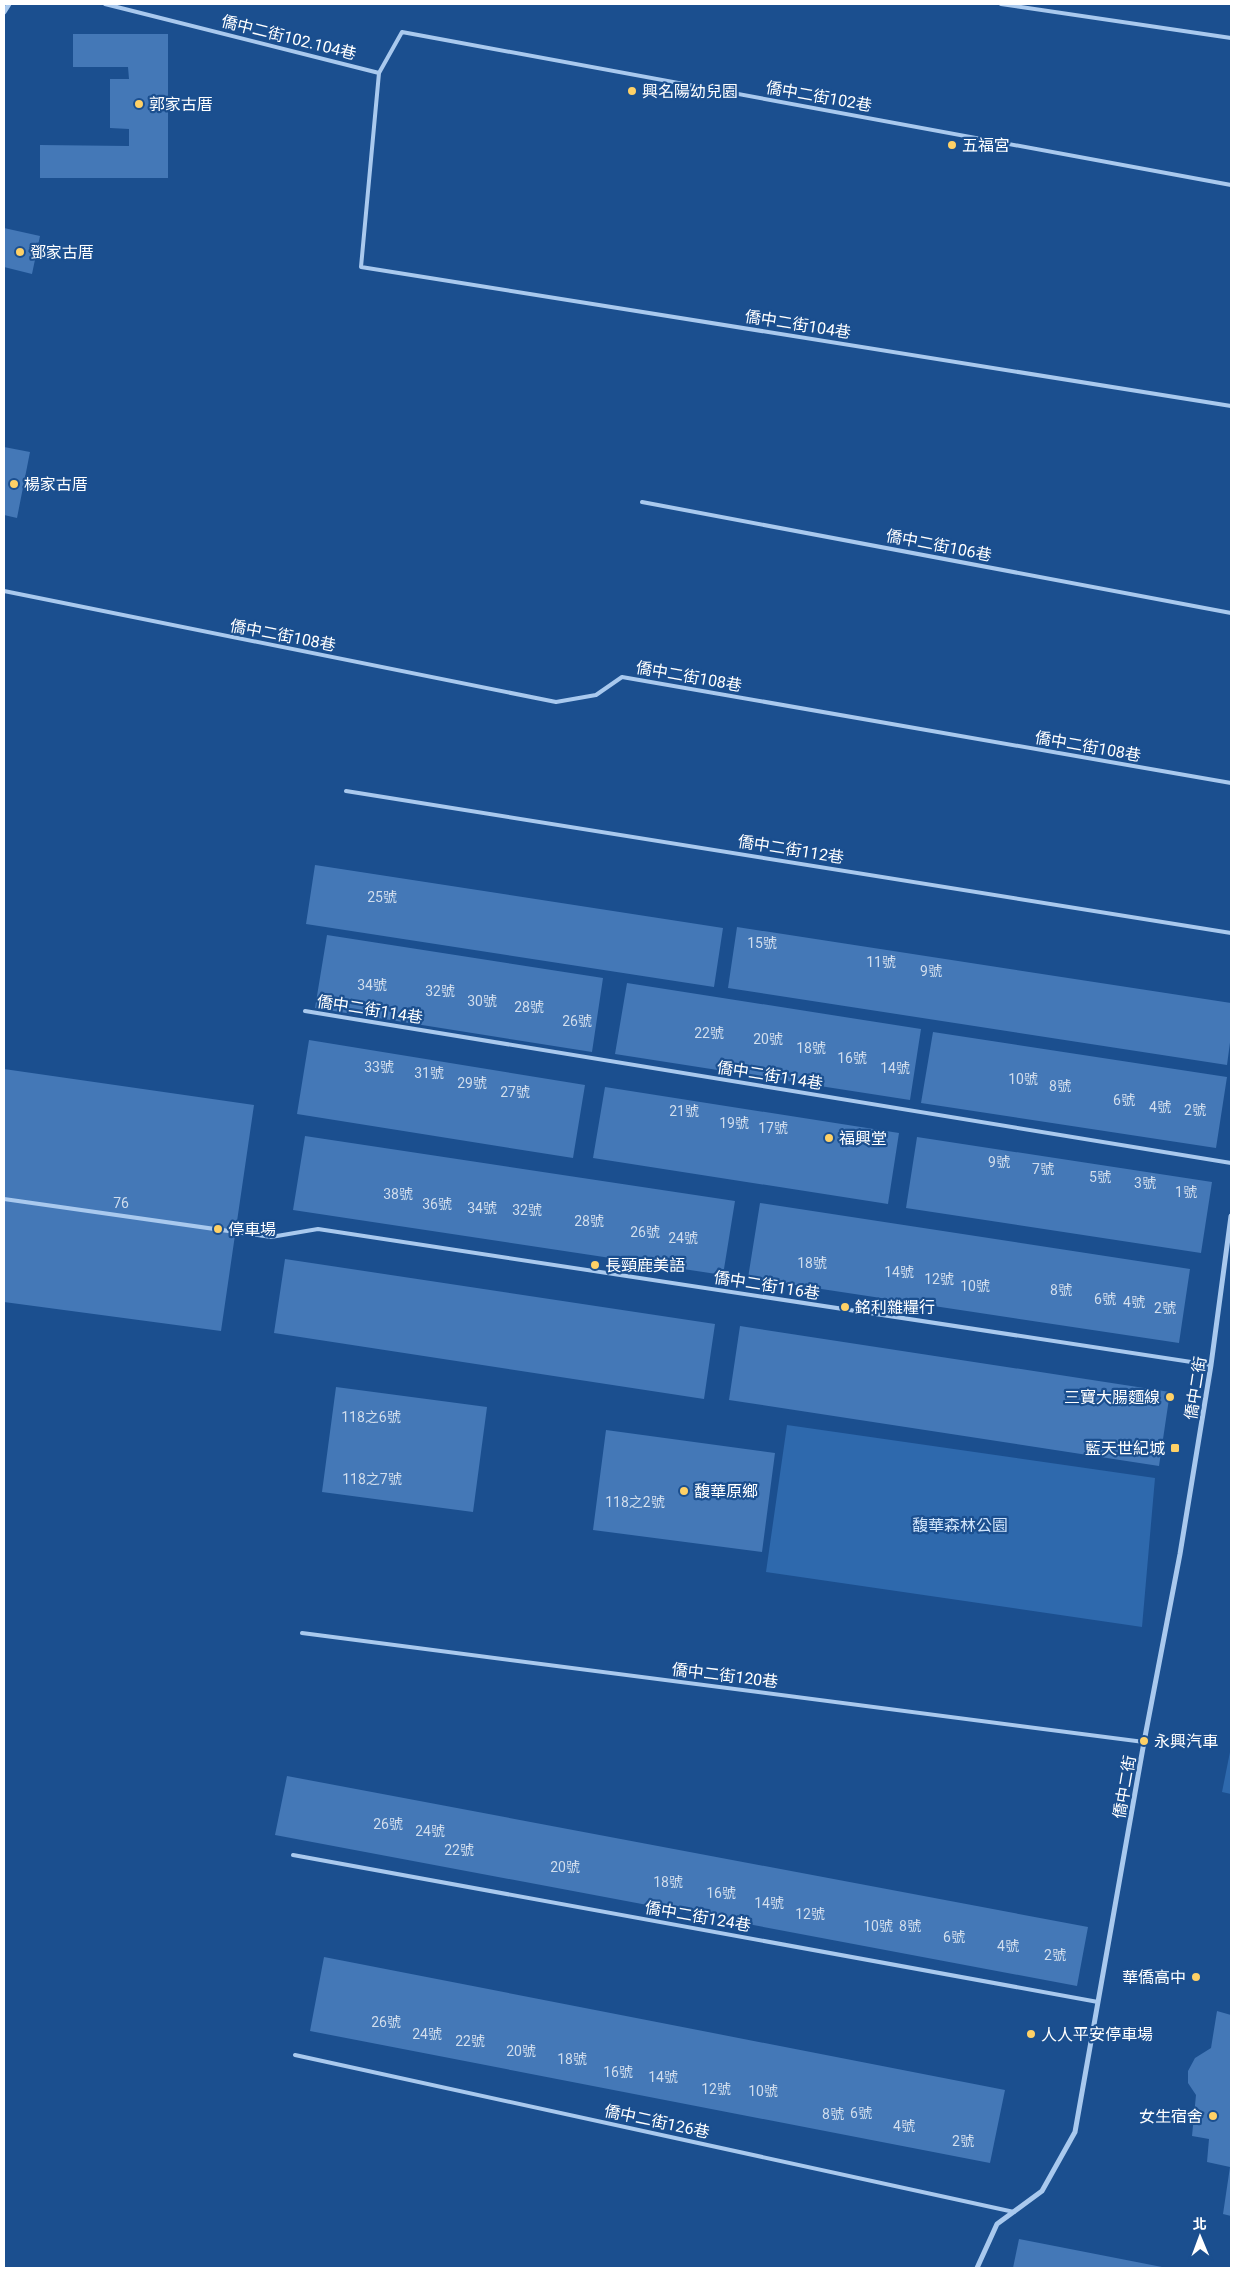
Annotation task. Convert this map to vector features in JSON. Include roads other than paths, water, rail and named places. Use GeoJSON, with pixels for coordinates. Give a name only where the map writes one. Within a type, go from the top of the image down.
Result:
{"type":"FeatureCollection","features":[{"type":"Feature","properties":{"kind":"street"},"geometry":{"type":"LineString","coordinates":[[4,12],[9,4]]}},
{"type":"Feature","properties":{"kind":"street","name":"僑中二街"},"geometry":{"type":"LineString","coordinates":[[977,2268],[997,2224],[1042,2192],[1075,2132],[1144,1742],[1180,1554],[1211,1365],[1231,1216]]}},
{"type":"Feature","properties":{"kind":"lane","name":"僑中二街102.104巷"},"geometry":{"type":"LineString","coordinates":[[105,4],[379,72]]}},
{"type":"Feature","properties":{"kind":"lane"},"geometry":{"type":"LineString","coordinates":[[1001,4],[1231,38]]}},
{"type":"Feature","properties":{"kind":"lane","name":"僑中二街102巷"},"geometry":{"type":"LineString","coordinates":[[379,72],[402,32],[1231,185]]}},
{"type":"Feature","properties":{"kind":"lane","name":"僑中二街104巷"},"geometry":{"type":"LineString","coordinates":[[379,72],[361,267],[1231,406]]}},
{"type":"Feature","properties":{"kind":"lane","name":"僑中二街106巷"},"geometry":{"type":"LineString","coordinates":[[642,502],[1231,613]]}},
{"type":"Feature","properties":{"kind":"lane","name":"僑中二街108巷"},"geometry":{"type":"LineString","coordinates":[[4,592],[556,702],[596,695],[622,677],[1231,783]]}},
{"type":"Feature","properties":{"kind":"lane","name":"僑中二街112巷"},"geometry":{"type":"LineString","coordinates":[[346,791],[1231,933]]}},
{"type":"Feature","properties":{"kind":"lane","name":"僑中二街114巷"},"geometry":{"type":"LineString","coordinates":[[305,1011],[1231,1163]]}},
{"type":"Feature","properties":{"kind":"lane","name":"僑中二街116巷"},"geometry":{"type":"LineString","coordinates":[[4,1199],[271,1237],[318,1230],[1211,1365]]}},
{"type":"Feature","properties":{"kind":"lane","name":"僑中二街120巷"},"geometry":{"type":"LineString","coordinates":[[302,1633],[1144,1742]]}},
{"type":"Feature","properties":{"kind":"lane","name":"僑中二街124巷"},"geometry":{"type":"LineString","coordinates":[[293,1855],[1098,2002]]}},
{"type":"Feature","properties":{"kind":"lane","name":"僑中二街126巷"},"geometry":{"type":"LineString","coordinates":[[295,2056],[1014,2212]]}},
{"type":"Feature","properties":{"kind":"place","name":"興名陽幼兒園"},"geometry":{"type":"Point","coordinates":[632,91]}},
{"type":"Feature","properties":{"kind":"place","name":"郭家古厝"},"geometry":{"type":"Point","coordinates":[139,104]}},
{"type":"Feature","properties":{"kind":"place","name":"五福宮"},"geometry":{"type":"Point","coordinates":[952,145]}},
{"type":"Feature","properties":{"kind":"place","name":"鄧家古厝"},"geometry":{"type":"Point","coordinates":[20,252]}},
{"type":"Feature","properties":{"kind":"place","name":"楊家古厝"},"geometry":{"type":"Point","coordinates":[14,484]}},
{"type":"Feature","properties":{"kind":"place","name":"福興堂"},"geometry":{"type":"Point","coordinates":[829,1138]}},
{"type":"Feature","properties":{"kind":"place","name":"停車場"},"geometry":{"type":"Point","coordinates":[218,1229]}},
{"type":"Feature","properties":{"kind":"place","name":"長頸鹿美語"},"geometry":{"type":"Point","coordinates":[595,1265]}},
{"type":"Feature","properties":{"kind":"place","name":"銘利雜糧行"},"geometry":{"type":"Point","coordinates":[845,1307]}},
{"type":"Feature","properties":{"kind":"place","name":"三寶大腸麵線"},"geometry":{"type":"Point","coordinates":[1170,1397]}},
{"type":"Feature","properties":{"kind":"place","name":"藍天世紀城"},"geometry":{"type":"Point","coordinates":[1175,1448]}},
{"type":"Feature","properties":{"kind":"place","name":"馥華原鄉"},"geometry":{"type":"Point","coordinates":[684,1491]}},
{"type":"Feature","properties":{"kind":"place","name":"永興汽車"},"geometry":{"type":"Point","coordinates":[1144,1741]}},
{"type":"Feature","properties":{"kind":"place","name":"華僑高中"},"geometry":{"type":"Point","coordinates":[1196,1977]}},
{"type":"Feature","properties":{"kind":"place","name":"人人平安停車場"},"geometry":{"type":"Point","coordinates":[1031,2034]}},
{"type":"Feature","properties":{"kind":"place","name":"女生宿舍"},"geometry":{"type":"Point","coordinates":[1213,2116]}},
{"type":"Feature","properties":{"kind":"park label","name":"馥華森林公園"},"geometry":{"type":"Point","coordinates":[960,1525]}}]}
